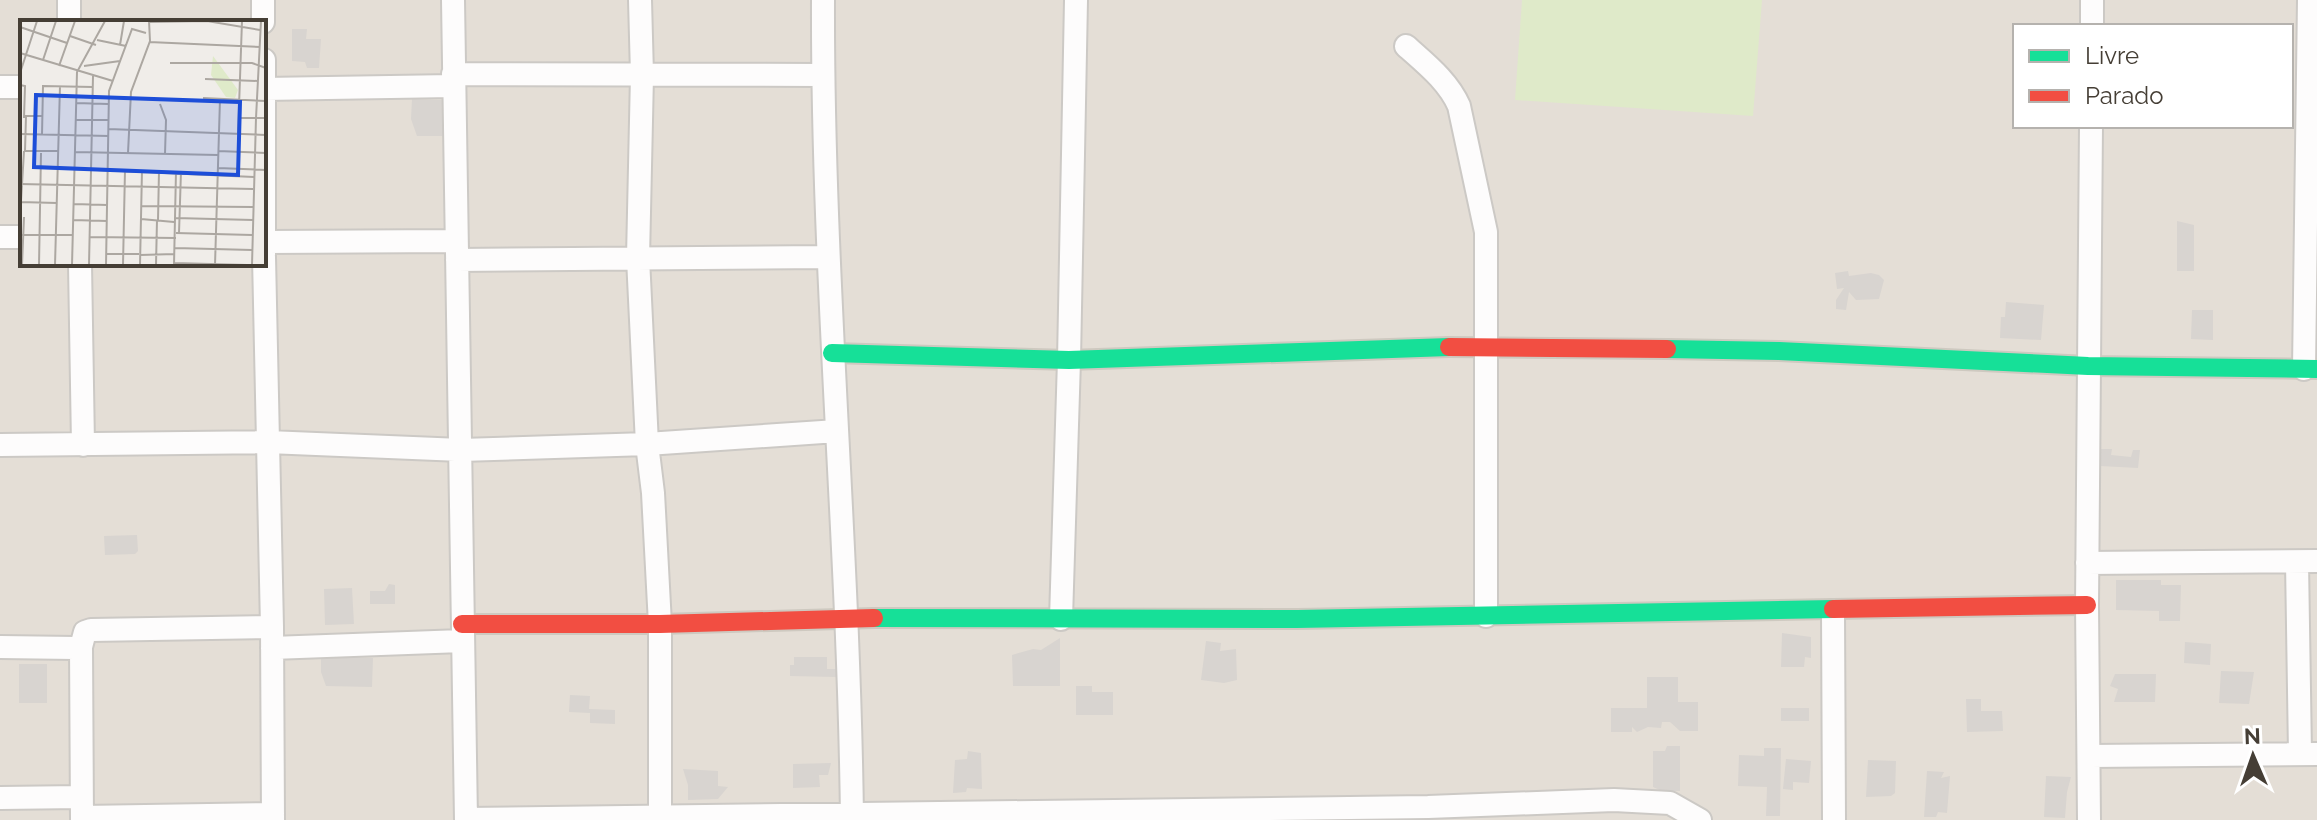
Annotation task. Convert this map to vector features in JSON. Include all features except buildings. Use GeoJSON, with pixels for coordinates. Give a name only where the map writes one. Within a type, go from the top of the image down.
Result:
{"type":"FeatureCollection","features":[{"type":"Feature","properties":{"kind":"street"},"geometry":{"type":"LineString","coordinates":[[453,0],[466,820],[1615,810],[1671,811],[1700,820]]}},
{"type":"Feature","properties":{"kind":"street"},"geometry":{"type":"LineString","coordinates":[[640,0],[642,75],[638,258],[660,624],[660,819]]}},
{"type":"Feature","properties":{"kind":"street"},"geometry":{"type":"LineString","coordinates":[[823,0],[827,257],[847,618],[852,818]]}},
{"type":"Feature","properties":{"kind":"street"},"geometry":{"type":"LineString","coordinates":[[1061,619],[1076,0]]}},
{"type":"Feature","properties":{"kind":"street"},"geometry":{"type":"LineString","coordinates":[[2092,0],[2092,24]]}},
{"type":"Feature","properties":{"kind":"street"},"geometry":{"type":"LineString","coordinates":[[832,353],[1069,360],[1486,346],[1779,351],[2088,366],[2311,369],[2309,0]]}},
{"type":"Feature","properties":{"kind":"street"},"geometry":{"type":"LineString","coordinates":[[1406,46],[1437,73],[1455,96],[1486,232],[1486,616]]}},
{"type":"Feature","properties":{"kind":"street"},"geometry":{"type":"LineString","coordinates":[[266,89],[642,75],[822,75]]}},
{"type":"Feature","properties":{"kind":"street"},"geometry":{"type":"LineString","coordinates":[[2089,820],[2087,563],[2091,128]]}},
{"type":"Feature","properties":{"kind":"street"},"geometry":{"type":"LineString","coordinates":[[266,242],[638,258],[827,257]]}},
{"type":"Feature","properties":{"kind":"street"},"geometry":{"type":"LineString","coordinates":[[80,266],[83,445]]}},
{"type":"Feature","properties":{"kind":"street"},"geometry":{"type":"LineString","coordinates":[[0,798],[82,811],[273,817],[264,266]]}},
{"type":"Feature","properties":{"kind":"street"},"geometry":{"type":"LineString","coordinates":[[0,445],[268,442],[461,450],[647,444],[837,431]]}},
{"type":"Feature","properties":{"kind":"street"},"geometry":{"type":"LineString","coordinates":[[2087,563],[2307,562],[2308,754],[2090,756]]}},
{"type":"Feature","properties":{"kind":"street"},"geometry":{"type":"LineString","coordinates":[[82,811],[81,647],[85,632],[91,630],[272,637],[847,618],[1486,616],[2087,605]]}},
{"type":"Feature","properties":{"kind":"street"},"geometry":{"type":"LineString","coordinates":[[1833,611],[1834,820]]}},
{"type":"Feature","properties":{"kind":"street"},"geometry":{"type":"LineString","coordinates":[[0,647],[81,647]]}},
{"type":"Feature","properties":{"kind":"shaded area"},"geometry":{"type":"Polygon","coordinates":[[[0,0],[2317,0],[2317,820],[0,820],[0,0]]]}},
{"type":"Feature","properties":{"kind":"green space"},"geometry":{"type":"Polygon","coordinates":[[[1522,0],[1762,0],[1753,116],[1515,100],[1522,0]]]}},
{"type":"Feature","properties":{"kind":"traffic: fast"},"geometry":{"type":"LineString","coordinates":[[832,353],[1069,360],[1449,347]]}},
{"type":"Feature","properties":{"kind":"traffic: fast"},"geometry":{"type":"LineString","coordinates":[[1667,349],[1779,351],[2088,366],[2317,369]]}},
{"type":"Feature","properties":{"kind":"traffic: fast"},"geometry":{"type":"LineString","coordinates":[[874,618],[1297,619],[1833,609]]}},
{"type":"Feature","properties":{"kind":"traffic: jam"},"geometry":{"type":"LineString","coordinates":[[1449,347],[1667,349]]}},
{"type":"Feature","properties":{"kind":"traffic: jam"},"geometry":{"type":"LineString","coordinates":[[1833,609],[2087,605]]}},
{"type":"Feature","properties":{"kind":"traffic: jam"},"geometry":{"type":"LineString","coordinates":[[462,624],[660,624],[874,618]]}}]}
